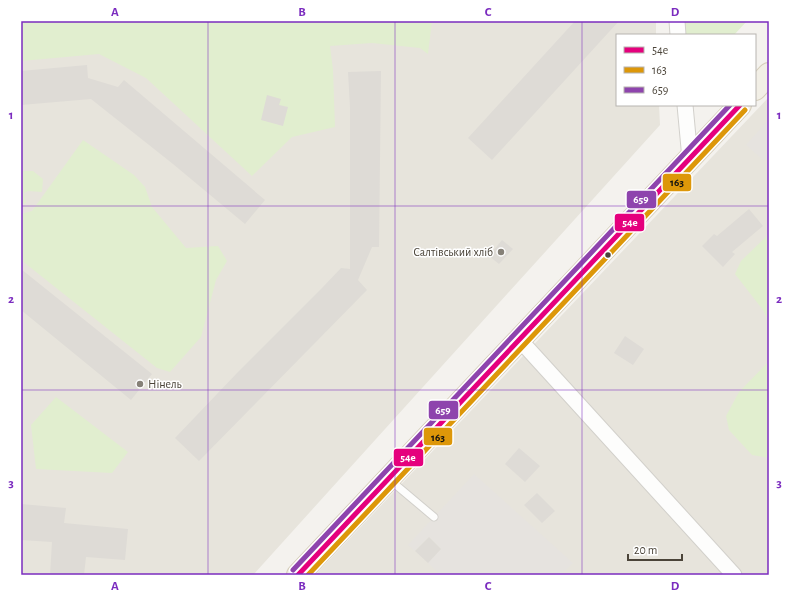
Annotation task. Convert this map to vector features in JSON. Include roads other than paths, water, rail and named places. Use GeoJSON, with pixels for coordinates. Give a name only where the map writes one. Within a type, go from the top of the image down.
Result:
{"type":"FeatureCollection","features":[{"type":"Feature","properties":{"kind":"main road"},"geometry":{"type":"LineString","coordinates":[[756,88],[769,74]]}},
{"type":"Feature","properties":{"kind":"main road"},"geometry":{"type":"LineString","coordinates":[[298,575],[739,106]]}},
{"type":"Feature","properties":{"kind":"street"},"geometry":{"type":"LineString","coordinates":[[677,21],[678,34]]}},
{"type":"Feature","properties":{"kind":"street"},"geometry":{"type":"LineString","coordinates":[[685,106],[690,159]]}},
{"type":"Feature","properties":{"kind":"street"},"geometry":{"type":"LineString","coordinates":[[519,339],[734,575]]}},
{"type":"Feature","properties":{"kind":"lane"},"geometry":{"type":"LineString","coordinates":[[388,479],[434,517]]}},
{"type":"Feature","properties":{"kind":"place","name":"Салтівський хліб"},"geometry":{"type":"Point","coordinates":[501,252]}},
{"type":"Feature","properties":{"kind":"place","name":"Нінель"},"geometry":{"type":"Point","coordinates":[140,384]}}]}
